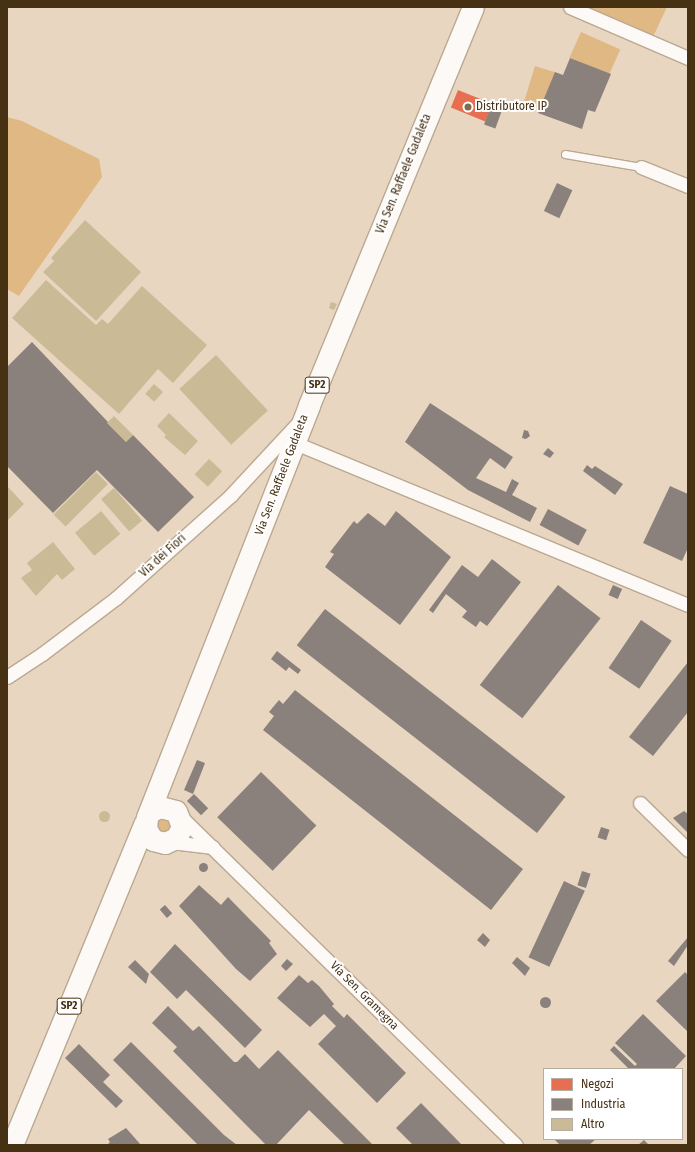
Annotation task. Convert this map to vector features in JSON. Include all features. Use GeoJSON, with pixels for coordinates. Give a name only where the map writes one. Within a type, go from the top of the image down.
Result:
{"type":"FeatureCollection","features":[{"type":"Feature","properties":{"kind":"main road","name":"Via Sen. Raffaele Gadaleta"},"geometry":{"type":"LineString","coordinates":[[12,1145],[126,867],[148,818],[167,766],[295,443],[304,416],[473,7]]}},
{"type":"Feature","properties":{"kind":"main road","name":"Via Sen. Raffaele Gadaleta"},"geometry":{"type":"LineString","coordinates":[[126,867],[180,833],[167,766]]}},
{"type":"Feature","properties":{"kind":"main road"},"geometry":{"type":"LineString","coordinates":[[165,842],[148,835],[148,818],[160,807],[175,812]]}},
{"type":"Feature","properties":{"kind":"street"},"geometry":{"type":"LineString","coordinates":[[570,7],[688,58]]}},
{"type":"Feature","properties":{"kind":"street"},"geometry":{"type":"LineString","coordinates":[[641,167],[688,186]]}},
{"type":"Feature","properties":{"kind":"street","name":"Via dei Fiori"},"geometry":{"type":"LineString","coordinates":[[7,678],[42,654],[116,598],[231,495],[304,416]]}},
{"type":"Feature","properties":{"kind":"street"},"geometry":{"type":"LineString","coordinates":[[295,443],[688,605]]}},
{"type":"Feature","properties":{"kind":"street"},"geometry":{"type":"LineString","coordinates":[[640,803],[688,850]]}},
{"type":"Feature","properties":{"kind":"street","name":"Via Sen. Gramegna"},"geometry":{"type":"LineString","coordinates":[[175,812],[213,847],[516,1145]]}},
{"type":"Feature","properties":{"kind":"street"},"geometry":{"type":"LineString","coordinates":[[165,842],[213,847]]}},
{"type":"Feature","properties":{"kind":"lane"},"geometry":{"type":"LineString","coordinates":[[565,154],[641,167]]}},
{"type":"Feature","properties":{"kind":"shaded area"},"geometry":{"type":"Polygon","coordinates":[[[587,7],[667,7],[653,37],[587,7]]]}},
{"type":"Feature","properties":{"kind":"shaded area"},"geometry":{"type":"Polygon","coordinates":[[[581,32],[620,49],[609,75],[570,58],[581,32]]]}},
{"type":"Feature","properties":{"kind":"shaded area"},"geometry":{"type":"Polygon","coordinates":[[[535,66],[555,72],[543,113],[522,107],[535,66]]]}},
{"type":"Feature","properties":{"kind":"shaded area"},"geometry":{"type":"Polygon","coordinates":[[[7,117],[22,121],[99,159],[102,177],[19,296],[7,289],[7,117]]]}},
{"type":"Feature","properties":{"kind":"shaded area"},"geometry":{"type":"Polygon","coordinates":[[[160,815],[175,820],[165,839],[152,825],[160,815]]]}},
{"type":"Feature","properties":{"kind":"building: Negozi"},"geometry":{"type":"Polygon","coordinates":[[[458,90],[492,104],[485,121],[451,108],[458,90]]]}},
{"type":"Feature","properties":{"kind":"building: Industria"},"geometry":{"type":"Polygon","coordinates":[[[570,58],[611,74],[595,112],[588,110],[582,129],[538,113],[555,72],[563,75],[570,58]]]}},
{"type":"Feature","properties":{"kind":"building: Industria"},"geometry":{"type":"Polygon","coordinates":[[[493,100],[504,104],[495,129],[484,124],[493,100]]]}},
{"type":"Feature","properties":{"kind":"building: Industria"},"geometry":{"type":"Polygon","coordinates":[[[557,183],[572,190],[559,218],[544,211],[557,183]]]}},
{"type":"Feature","properties":{"kind":"building: Industria"},"geometry":{"type":"Polygon","coordinates":[[[32,342],[126,441],[133,435],[194,497],[158,532],[97,470],[53,513],[7,466],[7,367],[32,342]]]}},
{"type":"Feature","properties":{"kind":"building: Industria"},"geometry":{"type":"Polygon","coordinates":[[[430,403],[513,457],[505,469],[490,458],[476,478],[506,492],[512,479],[519,483],[512,495],[537,508],[530,522],[468,490],[405,442],[430,403]]]}},
{"type":"Feature","properties":{"kind":"building: Industria"},"geometry":{"type":"Polygon","coordinates":[[[524,430],[528,431],[530,436],[526,439],[522,438],[524,430]]]}},
{"type":"Feature","properties":{"kind":"building: Industria"},"geometry":{"type":"Polygon","coordinates":[[[548,448],[554,453],[550,458],[543,454],[548,448]]]}},
{"type":"Feature","properties":{"kind":"building: Industria"},"geometry":{"type":"Polygon","coordinates":[[[587,465],[592,469],[595,466],[623,484],[615,495],[583,471],[587,465]]]}},
{"type":"Feature","properties":{"kind":"building: Industria"},"geometry":{"type":"Polygon","coordinates":[[[670,486],[688,494],[688,548],[682,561],[643,543],[670,486]]]}},
{"type":"Feature","properties":{"kind":"building: Industria"},"geometry":{"type":"Polygon","coordinates":[[[548,509],[587,530],[578,546],[540,525],[548,509]]]}},
{"type":"Feature","properties":{"kind":"building: Industria"},"geometry":{"type":"Polygon","coordinates":[[[396,511],[451,557],[400,625],[325,567],[334,554],[330,552],[354,521],[357,524],[368,513],[385,526],[396,511]]]}},
{"type":"Feature","properties":{"kind":"building: Industria"},"geometry":{"type":"Polygon","coordinates":[[[492,559],[521,582],[487,626],[480,621],[476,627],[462,617],[467,611],[446,594],[433,613],[429,610],[462,565],[478,577],[492,559]]]}},
{"type":"Feature","properties":{"kind":"building: Industria"},"geometry":{"type":"Polygon","coordinates":[[[558,585],[601,618],[522,718],[480,685],[558,585]]]}},
{"type":"Feature","properties":{"kind":"building: Industria"},"geometry":{"type":"Polygon","coordinates":[[[613,585],[622,589],[618,599],[609,595],[613,585]]]}},
{"type":"Feature","properties":{"kind":"building: Industria"},"geometry":{"type":"Polygon","coordinates":[[[325,609],[565,797],[537,833],[297,645],[325,609]]]}},
{"type":"Feature","properties":{"kind":"building: Industria"},"geometry":{"type":"Polygon","coordinates":[[[641,620],[672,641],[639,689],[609,668],[641,620]]]}},
{"type":"Feature","properties":{"kind":"building: Industria"},"geometry":{"type":"Polygon","coordinates":[[[277,651],[301,670],[298,674],[289,667],[286,671],[271,659],[277,651]]]}},
{"type":"Feature","properties":{"kind":"building: Industria"},"geometry":{"type":"Polygon","coordinates":[[[688,662],[688,712],[653,756],[629,737],[688,662]]]}},
{"type":"Feature","properties":{"kind":"building: Industria"},"geometry":{"type":"Polygon","coordinates":[[[295,690],[523,869],[491,910],[263,730],[274,716],[269,712],[279,700],[283,704],[295,690]]]}},
{"type":"Feature","properties":{"kind":"building: Industria"},"geometry":{"type":"Polygon","coordinates":[[[197,760],[205,763],[193,794],[184,790],[197,760]]]}},
{"type":"Feature","properties":{"kind":"building: Industria"},"geometry":{"type":"Polygon","coordinates":[[[261,772],[316,825],[273,871],[217,817],[261,772]]]}},
{"type":"Feature","properties":{"kind":"building: Industria"},"geometry":{"type":"Polygon","coordinates":[[[194,794],[208,808],[201,815],[187,801],[194,794]]]}},
{"type":"Feature","properties":{"kind":"building: Industria"},"geometry":{"type":"Polygon","coordinates":[[[684,811],[688,814],[688,833],[673,818],[684,811]]]}},
{"type":"Feature","properties":{"kind":"building: Industria"},"geometry":{"type":"Polygon","coordinates":[[[601,827],[610,830],[606,840],[598,837],[601,827]]]}},
{"type":"Feature","properties":{"kind":"building: Industria"},"geometry":{"type":"Polygon","coordinates":[[[203,862],[208,867],[203,872],[198,867],[203,862]]]}},
{"type":"Feature","properties":{"kind":"building: Industria"},"geometry":{"type":"Polygon","coordinates":[[[582,871],[591,874],[586,888],[577,885],[582,871]]]}},
{"type":"Feature","properties":{"kind":"building: Industria"},"geometry":{"type":"Polygon","coordinates":[[[564,881],[585,891],[549,967],[529,957],[564,881]]]}},
{"type":"Feature","properties":{"kind":"building: Industria"},"geometry":{"type":"Polygon","coordinates":[[[199,885],[221,905],[228,897],[271,941],[269,943],[277,954],[250,981],[236,969],[179,906],[199,885]]]}},
{"type":"Feature","properties":{"kind":"building: Industria"},"geometry":{"type":"Polygon","coordinates":[[[165,905],[172,913],[167,918],[160,910],[165,905]]]}},
{"type":"Feature","properties":{"kind":"building: Industria"},"geometry":{"type":"Polygon","coordinates":[[[483,933],[490,940],[485,947],[477,940],[483,933]]]}},
{"type":"Feature","properties":{"kind":"building: Industria"},"geometry":{"type":"Polygon","coordinates":[[[688,937],[688,945],[674,966],[668,961],[688,937]]]}},
{"type":"Feature","properties":{"kind":"building: Industria"},"geometry":{"type":"Polygon","coordinates":[[[175,944],[262,1030],[245,1048],[186,990],[177,999],[150,972],[175,944]]]}},
{"type":"Feature","properties":{"kind":"building: Industria"},"geometry":{"type":"Polygon","coordinates":[[[517,957],[530,968],[525,976],[512,963],[517,957]]]}},
{"type":"Feature","properties":{"kind":"building: Industria"},"geometry":{"type":"Polygon","coordinates":[[[287,959],[293,964],[286,971],[281,966],[287,959]]]}},
{"type":"Feature","properties":{"kind":"building: Industria"},"geometry":{"type":"Polygon","coordinates":[[[135,960],[149,974],[146,984],[128,967],[135,960]]]}},
{"type":"Feature","properties":{"kind":"building: Industria"},"geometry":{"type":"Polygon","coordinates":[[[685,972],[688,975],[688,1032],[656,1001],[685,972]]]}},
{"type":"Feature","properties":{"kind":"building: Industria"},"geometry":{"type":"Polygon","coordinates":[[[299,975],[308,983],[312,980],[319,986],[334,1004],[332,1006],[344,1018],[347,1014],[406,1073],[377,1103],[318,1044],[336,1026],[324,1014],[310,1027],[277,998],[299,975]]]}},
{"type":"Feature","properties":{"kind":"building: Industria"},"geometry":{"type":"Polygon","coordinates":[[[545,996],[549,998],[551,1002],[549,1006],[545,1008],[541,1006],[539,1002],[541,998],[545,996]]]}},
{"type":"Feature","properties":{"kind":"building: Industria"},"geometry":{"type":"Polygon","coordinates":[[[168,1006],[193,1031],[199,1026],[234,1062],[237,1062],[245,1054],[259,1069],[278,1050],[373,1145],[345,1145],[309,1110],[276,1145],[266,1145],[173,1051],[177,1047],[152,1023],[168,1006]]]}},
{"type":"Feature","properties":{"kind":"building: Industria"},"geometry":{"type":"Polygon","coordinates":[[[643,1014],[686,1056],[675,1068],[628,1068],[610,1050],[614,1046],[635,1066],[637,1064],[615,1043],[643,1014]]]}},
{"type":"Feature","properties":{"kind":"building: Industria"},"geometry":{"type":"Polygon","coordinates":[[[131,1042],[224,1135],[237,1145],[198,1145],[113,1060],[131,1042]]]}},
{"type":"Feature","properties":{"kind":"building: Industria"},"geometry":{"type":"Polygon","coordinates":[[[79,1044],[110,1075],[103,1082],[123,1101],[116,1108],[65,1058],[79,1044]]]}},
{"type":"Feature","properties":{"kind":"building: Industria"},"geometry":{"type":"Polygon","coordinates":[[[421,1103],[462,1145],[413,1145],[396,1128],[421,1103]]]}},
{"type":"Feature","properties":{"kind":"building: Industria"},"geometry":{"type":"Polygon","coordinates":[[[126,1128],[141,1145],[107,1145],[110,1142],[108,1139],[126,1128]]]}},
{"type":"Feature","properties":{"kind":"building: Industria"},"geometry":{"type":"Polygon","coordinates":[[[555,1140],[595,1140],[589,1145],[560,1145],[555,1140]]]}},
{"type":"Feature","properties":{"kind":"building: Industria"},"geometry":{"type":"Polygon","coordinates":[[[644,1140],[649,1145],[638,1145],[644,1140]]]}},
{"type":"Feature","properties":{"kind":"building: Altro"},"geometry":{"type":"Polygon","coordinates":[[[85,220],[141,272],[96,321],[43,272],[54,261],[51,258],[85,220]]]}},
{"type":"Feature","properties":{"kind":"building: Altro"},"geometry":{"type":"Polygon","coordinates":[[[46,280],[96,325],[102,319],[108,324],[142,286],[207,345],[173,383],[158,369],[119,414],[12,318],[46,280]]]}},
{"type":"Feature","properties":{"kind":"building: Altro"},"geometry":{"type":"Polygon","coordinates":[[[331,302],[337,304],[334,310],[329,308],[331,302]]]}},
{"type":"Feature","properties":{"kind":"building: Altro"},"geometry":{"type":"Polygon","coordinates":[[[216,355],[268,411],[231,445],[179,389],[216,355]]]}},
{"type":"Feature","properties":{"kind":"building: Altro"},"geometry":{"type":"Polygon","coordinates":[[[154,384],[163,392],[154,402],[145,394],[154,384]]]}},
{"type":"Feature","properties":{"kind":"building: Altro"},"geometry":{"type":"Polygon","coordinates":[[[169,413],[198,441],[185,455],[164,437],[166,435],[157,426],[169,413]]]}},
{"type":"Feature","properties":{"kind":"building: Altro"},"geometry":{"type":"Polygon","coordinates":[[[114,416],[133,435],[126,442],[107,423],[114,416]]]}},
{"type":"Feature","properties":{"kind":"building: Altro"},"geometry":{"type":"Polygon","coordinates":[[[209,459],[222,471],[208,487],[195,474],[209,459]]]}},
{"type":"Feature","properties":{"kind":"building: Altro"},"geometry":{"type":"Polygon","coordinates":[[[96,472],[108,484],[66,526],[54,514],[96,472]]]}},
{"type":"Feature","properties":{"kind":"building: Altro"},"geometry":{"type":"Polygon","coordinates":[[[7,486],[24,504],[7,521],[7,486]]]}},
{"type":"Feature","properties":{"kind":"building: Altro"},"geometry":{"type":"Polygon","coordinates":[[[114,488],[142,520],[129,532],[101,499],[114,488]]]}},
{"type":"Feature","properties":{"kind":"building: Altro"},"geometry":{"type":"Polygon","coordinates":[[[101,511],[120,534],[94,556],[75,533],[101,511]]]}},
{"type":"Feature","properties":{"kind":"building: Altro"},"geometry":{"type":"Polygon","coordinates":[[[53,542],[75,569],[62,580],[57,574],[36,596],[21,578],[32,570],[27,563],[53,542]]]}},
{"type":"Feature","properties":{"kind":"building: Altro"},"geometry":{"type":"Polygon","coordinates":[[[102,811],[106,811],[108,812],[108,820],[102,821],[99,818],[99,814],[102,811]]]}},
{"type":"Feature","properties":{"kind":"place","name":"Distributore IP"},"geometry":{"type":"Point","coordinates":[468,107]}}]}
